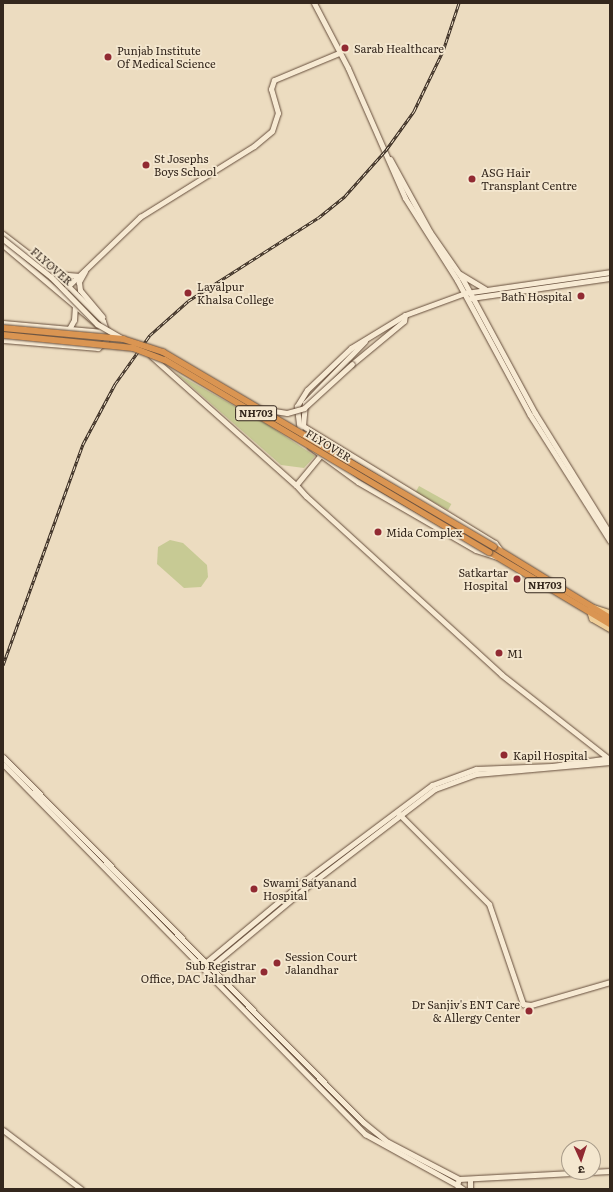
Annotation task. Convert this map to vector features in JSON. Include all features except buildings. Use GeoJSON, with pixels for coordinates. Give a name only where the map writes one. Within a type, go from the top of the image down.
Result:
{"type":"FeatureCollection","features":[{"type":"Feature","properties":{"kind":"highway","name":"FLYOVER"},"geometry":{"type":"LineString","coordinates":[[3,328],[123,339],[163,352],[494,550],[498,557]]}},
{"type":"Feature","properties":{"kind":"highway","name":"FLYOVER"},"geometry":{"type":"LineString","coordinates":[[3,335],[110,345],[149,354],[236,401],[494,550]]}},
{"type":"Feature","properties":{"kind":"highway","name":"NH703"},"geometry":{"type":"LineString","coordinates":[[494,550],[591,610],[610,624]]}},
{"type":"Feature","properties":{"kind":"highway","name":"NH703"},"geometry":{"type":"LineString","coordinates":[[498,557],[591,610]]}},
{"type":"Feature","properties":{"kind":"highway","name":"NH703"},"geometry":{"type":"LineString","coordinates":[[600,616],[610,618]]}},
{"type":"Feature","properties":{"kind":"main road"},"geometry":{"type":"LineString","coordinates":[[610,613],[591,610],[593,619],[610,629]]}},
{"type":"Feature","properties":{"kind":"street"},"geometry":{"type":"LineString","coordinates":[[309,3],[317,12]]}},
{"type":"Feature","properties":{"kind":"street"},"geometry":{"type":"LineString","coordinates":[[314,3],[317,12],[339,53],[389,158],[430,232],[458,272],[467,293]]}},
{"type":"Feature","properties":{"kind":"street"},"geometry":{"type":"LineString","coordinates":[[61,293],[91,262],[140,217],[272,131],[278,113],[271,89],[274,80],[339,53]]}},
{"type":"Feature","properties":{"kind":"street"},"geometry":{"type":"LineString","coordinates":[[389,158],[405,198],[467,293],[535,413],[610,534]]}},
{"type":"Feature","properties":{"kind":"street"},"geometry":{"type":"LineString","coordinates":[[3,234],[55,274],[103,322]]}},
{"type":"Feature","properties":{"kind":"street","name":"FLYOVER"},"geometry":{"type":"LineString","coordinates":[[3,239],[51,277],[97,324],[123,339]]}},
{"type":"Feature","properties":{"kind":"street"},"geometry":{"type":"LineString","coordinates":[[3,245],[107,333]]}},
{"type":"Feature","properties":{"kind":"street"},"geometry":{"type":"LineString","coordinates":[[3,340],[98,348],[106,340],[107,333],[103,322],[79,286],[91,262]]}},
{"type":"Feature","properties":{"kind":"street"},"geometry":{"type":"LineString","coordinates":[[458,272],[485,290]]}},
{"type":"Feature","properties":{"kind":"street"},"geometry":{"type":"LineString","coordinates":[[498,557],[476,550],[320,458],[298,428],[297,406],[307,390],[351,348],[405,315],[467,293],[610,272]]}},
{"type":"Feature","properties":{"kind":"street"},"geometry":{"type":"LineString","coordinates":[[55,274],[77,276]]}},
{"type":"Feature","properties":{"kind":"street"},"geometry":{"type":"LineString","coordinates":[[470,298],[610,278]]}},
{"type":"Feature","properties":{"kind":"street"},"geometry":{"type":"LineString","coordinates":[[470,298],[530,415],[610,541]]}},
{"type":"Feature","properties":{"kind":"street"},"geometry":{"type":"LineString","coordinates":[[69,329],[74,320],[75,306]]}},
{"type":"Feature","properties":{"kind":"street","name":"FLYOVER"},"geometry":{"type":"LineString","coordinates":[[259,409],[287,413],[304,408],[370,346],[400,324],[405,315]]}},
{"type":"Feature","properties":{"kind":"street"},"geometry":{"type":"LineString","coordinates":[[3,323],[107,333]]}},
{"type":"Feature","properties":{"kind":"street"},"geometry":{"type":"LineString","coordinates":[[365,340],[305,403],[303,426],[329,445],[490,539],[494,550]]}},
{"type":"Feature","properties":{"kind":"street","name":"FLYOVER"},"geometry":{"type":"LineString","coordinates":[[149,354],[296,485],[502,675],[609,759]]}},
{"type":"Feature","properties":{"kind":"street"},"geometry":{"type":"LineString","coordinates":[[296,485],[320,458],[329,445]]}},
{"type":"Feature","properties":{"kind":"street"},"geometry":{"type":"LineString","coordinates":[[3,757],[363,1122],[388,1142],[459,1179],[470,1180],[610,1171]]}},
{"type":"Feature","properties":{"kind":"street"},"geometry":{"type":"LineString","coordinates":[[202,966],[432,785],[476,769],[552,766],[609,759]]}},
{"type":"Feature","properties":{"kind":"street"},"geometry":{"type":"LineString","coordinates":[[3,764],[365,1134],[463,1189]]}},
{"type":"Feature","properties":{"kind":"street"},"geometry":{"type":"LineString","coordinates":[[398,813],[488,904],[523,1004],[531,1005],[610,982]]}},
{"type":"Feature","properties":{"kind":"street"},"geometry":{"type":"LineString","coordinates":[[206,971],[263,919]]}},
{"type":"Feature","properties":{"kind":"street"},"geometry":{"type":"LineString","coordinates":[[3,1130],[81,1189]]}},
{"type":"Feature","properties":{"kind":"street"},"geometry":{"type":"LineString","coordinates":[[457,1185],[459,1179]]}},
{"type":"Feature","properties":{"kind":"street"},"geometry":{"type":"LineString","coordinates":[[470,1180],[470,1189]]}},
{"type":"Feature","properties":{"kind":"green space"},"geometry":{"type":"Polygon","coordinates":[[[176,373],[268,425],[315,456],[304,468],[281,465],[176,373]]]}},
{"type":"Feature","properties":{"kind":"green space"},"geometry":{"type":"Polygon","coordinates":[[[419,486],[451,504],[448,510],[416,492],[419,486]]]}},
{"type":"Feature","properties":{"kind":"green space"},"geometry":{"type":"Polygon","coordinates":[[[170,540],[183,543],[207,565],[208,577],[201,587],[184,588],[157,564],[158,547],[170,540]]]}},
{"type":"Feature","properties":{"kind":"railway"},"geometry":{"type":"LineString","coordinates":[[3,665],[83,444],[115,384],[150,335],[188,301],[318,218],[345,196],[386,150],[414,111],[443,51],[459,3]]}},
{"type":"Feature","properties":{"kind":"place","name":"Sarab Healthcare"},"geometry":{"type":"Point","coordinates":[345,48]}},
{"type":"Feature","properties":{"kind":"place","name":"Punjab Institute Of Medical Science"},"geometry":{"type":"Point","coordinates":[108,57]}},
{"type":"Feature","properties":{"kind":"place","name":"St Josephs Boys School"},"geometry":{"type":"Point","coordinates":[146,165]}},
{"type":"Feature","properties":{"kind":"place","name":"ASG Hair Transplant Centre"},"geometry":{"type":"Point","coordinates":[472,179]}},
{"type":"Feature","properties":{"kind":"place","name":"Layalpur Khalsa College"},"geometry":{"type":"Point","coordinates":[188,293]}},
{"type":"Feature","properties":{"kind":"place","name":"Bath Hospital"},"geometry":{"type":"Point","coordinates":[581,296]}},
{"type":"Feature","properties":{"kind":"place","name":"Mida Complex"},"geometry":{"type":"Point","coordinates":[378,532]}},
{"type":"Feature","properties":{"kind":"place","name":"Satkartar Hospital"},"geometry":{"type":"Point","coordinates":[517,579]}},
{"type":"Feature","properties":{"kind":"place","name":"M1"},"geometry":{"type":"Point","coordinates":[499,653]}},
{"type":"Feature","properties":{"kind":"place","name":"Kapil Hospital"},"geometry":{"type":"Point","coordinates":[504,755]}},
{"type":"Feature","properties":{"kind":"place","name":"Swami Satyanand Hospital"},"geometry":{"type":"Point","coordinates":[254,889]}},
{"type":"Feature","properties":{"kind":"place","name":"Session Court Jalandhar"},"geometry":{"type":"Point","coordinates":[277,963]}},
{"type":"Feature","properties":{"kind":"place","name":"Sub Registrar Office, DAC Jalandhar"},"geometry":{"type":"Point","coordinates":[264,972]}},
{"type":"Feature","properties":{"kind":"place","name":"Dr Sanjiv's ENT Care & Allergy Center"},"geometry":{"type":"Point","coordinates":[529,1011]}}]}
